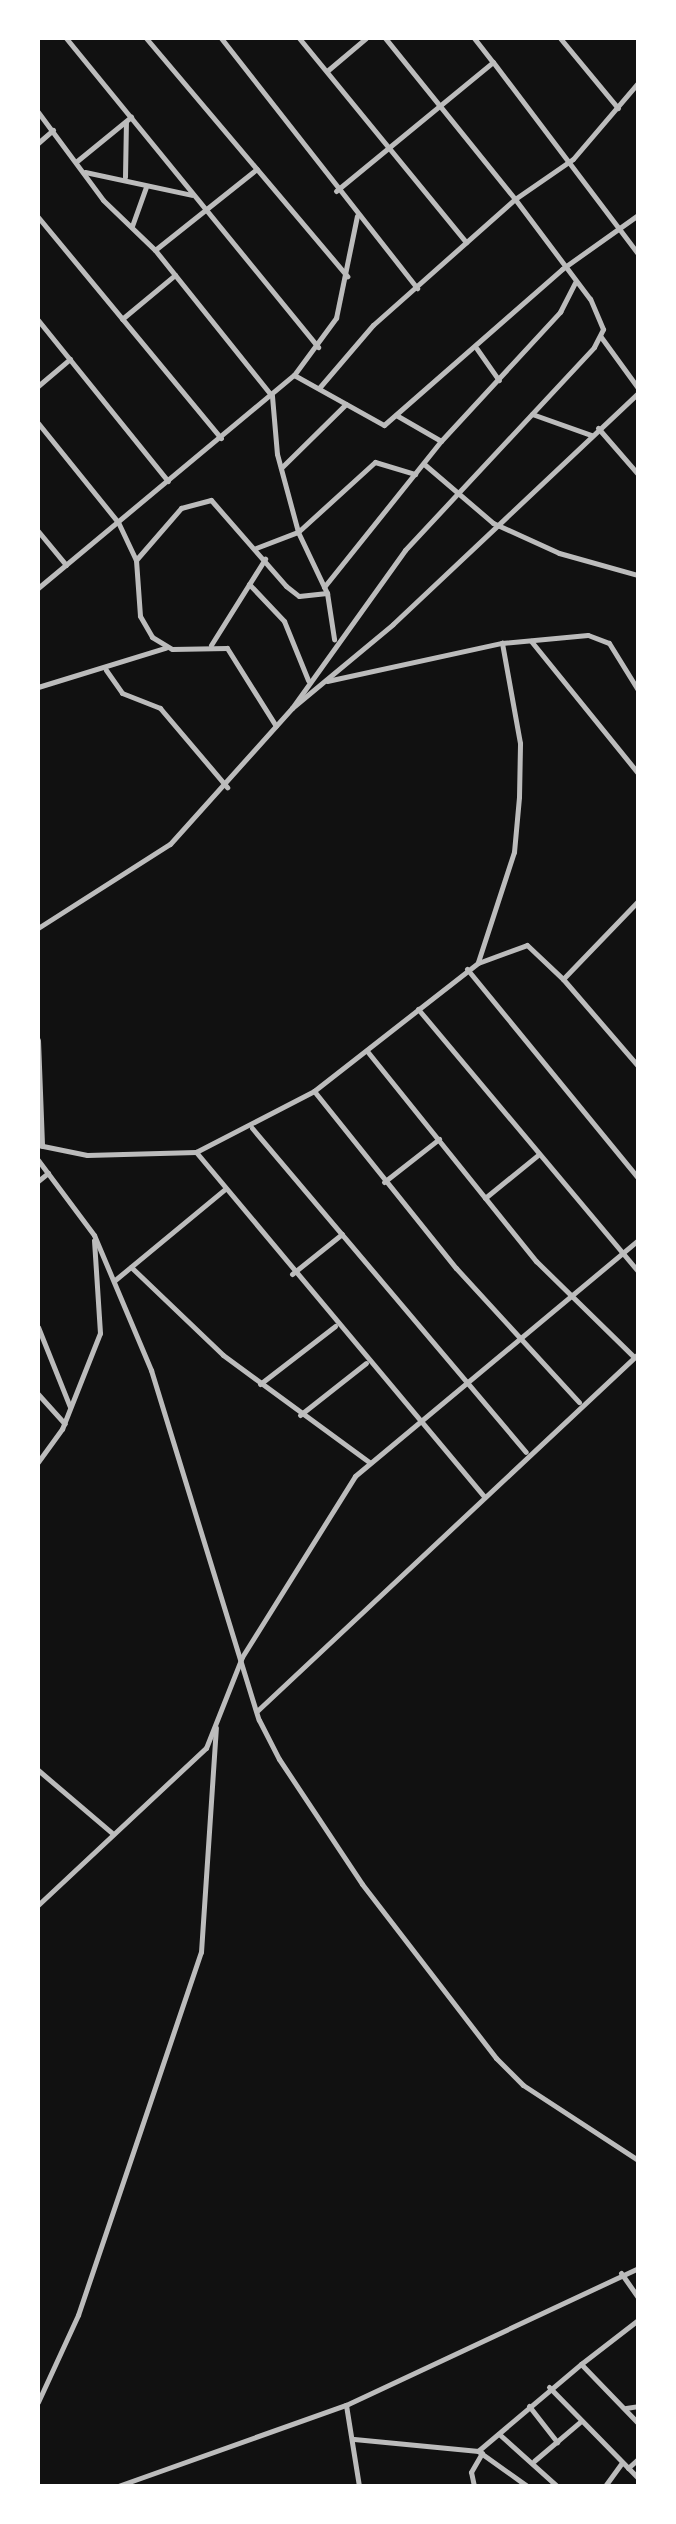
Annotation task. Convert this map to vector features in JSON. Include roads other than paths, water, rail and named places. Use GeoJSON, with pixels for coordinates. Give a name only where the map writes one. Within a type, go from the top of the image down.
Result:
{"type":"FeatureCollection","features":[{"type":"Feature","properties":{"kind":"street"},"geometry":{"type":"LineString","coordinates":[[66,38],[129,120],[318,347]]}},
{"type":"Feature","properties":{"kind":"street"},"geometry":{"type":"LineString","coordinates":[[146,38],[348,276]]}},
{"type":"Feature","properties":{"kind":"street"},"geometry":{"type":"LineString","coordinates":[[299,38],[466,242]]}},
{"type":"Feature","properties":{"kind":"street"},"geometry":{"type":"LineString","coordinates":[[327,71],[366,38]]}},
{"type":"Feature","properties":{"kind":"street"},"geometry":{"type":"LineString","coordinates":[[38,928],[170,844],[227,787],[292,708],[326,682],[638,390],[601,337],[601,317],[562,269],[515,199],[385,38]]}},
{"type":"Feature","properties":{"kind":"street"},"geometry":{"type":"LineString","coordinates":[[474,38],[573,159],[638,254]]}},
{"type":"Feature","properties":{"kind":"street"},"geometry":{"type":"LineString","coordinates":[[560,38],[618,108]]}},
{"type":"Feature","properties":{"kind":"street"},"geometry":{"type":"LineString","coordinates":[[224,39],[336,191],[417,288]]}},
{"type":"Feature","properties":{"kind":"street"},"geometry":{"type":"LineString","coordinates":[[336,191],[493,62]]}},
{"type":"Feature","properties":{"kind":"street"},"geometry":{"type":"LineString","coordinates":[[319,388],[373,325],[515,199],[573,159],[638,83]]}},
{"type":"Feature","properties":{"kind":"street"},"geometry":{"type":"LineString","coordinates":[[38,112],[84,172],[155,250],[272,396],[280,468],[298,532],[325,590],[334,641]]}},
{"type":"Feature","properties":{"kind":"street"},"geometry":{"type":"LineString","coordinates":[[77,161],[129,120]]}},
{"type":"Feature","properties":{"kind":"street"},"geometry":{"type":"LineString","coordinates":[[125,177],[129,120]]}},
{"type":"Feature","properties":{"kind":"street"},"geometry":{"type":"LineString","coordinates":[[38,143],[53,130]]}},
{"type":"Feature","properties":{"kind":"street"},"geometry":{"type":"LineString","coordinates":[[155,250],[257,169]]}},
{"type":"Feature","properties":{"kind":"street"},"geometry":{"type":"LineString","coordinates":[[84,172],[125,177],[146,187],[192,195]]}},
{"type":"Feature","properties":{"kind":"street"},"geometry":{"type":"LineString","coordinates":[[132,226],[146,187]]}},
{"type":"Feature","properties":{"kind":"street"},"geometry":{"type":"LineString","coordinates":[[294,375],[346,404],[376,427],[396,415],[477,349],[562,269],[638,215]]}},
{"type":"Feature","properties":{"kind":"street"},"geometry":{"type":"LineString","coordinates":[[38,588],[294,375],[318,347],[336,318],[348,276],[357,216]]}},
{"type":"Feature","properties":{"kind":"street"},"geometry":{"type":"LineString","coordinates":[[39,218],[221,438]]}},
{"type":"Feature","properties":{"kind":"street"},"geometry":{"type":"LineString","coordinates":[[122,319],[175,275]]}},
{"type":"Feature","properties":{"kind":"street"},"geometry":{"type":"LineString","coordinates":[[136,560],[196,499],[225,508],[299,596],[325,590],[441,441],[560,312],[575,283]]}},
{"type":"Feature","properties":{"kind":"street"},"geometry":{"type":"LineString","coordinates":[[38,320],[168,481]]}},
{"type":"Feature","properties":{"kind":"street"},"geometry":{"type":"LineString","coordinates":[[292,708],[334,641],[452,495],[532,414],[601,337]]}},
{"type":"Feature","properties":{"kind":"street"},"geometry":{"type":"LineString","coordinates":[[477,349],[499,380]]}},
{"type":"Feature","properties":{"kind":"street"},"geometry":{"type":"LineString","coordinates":[[38,386],[70,359]]}},
{"type":"Feature","properties":{"kind":"street"},"geometry":{"type":"LineString","coordinates":[[280,468],[346,404]]}},
{"type":"Feature","properties":{"kind":"street"},"geometry":{"type":"LineString","coordinates":[[532,414],[591,435]]}},
{"type":"Feature","properties":{"kind":"street"},"geometry":{"type":"LineString","coordinates":[[396,415],[441,441]]}},
{"type":"Feature","properties":{"kind":"street"},"geometry":{"type":"LineString","coordinates":[[38,423],[118,522],[136,560],[140,616],[165,648]]}},
{"type":"Feature","properties":{"kind":"street"},"geometry":{"type":"LineString","coordinates":[[598,428],[638,474]]}},
{"type":"Feature","properties":{"kind":"street"},"geometry":{"type":"LineString","coordinates":[[256,548],[298,532],[375,462],[415,474]]}},
{"type":"Feature","properties":{"kind":"street"},"geometry":{"type":"LineString","coordinates":[[424,464],[452,495],[493,523],[559,553],[638,575]]}},
{"type":"Feature","properties":{"kind":"street"},"geometry":{"type":"LineString","coordinates":[[38,531],[66,565]]}},
{"type":"Feature","properties":{"kind":"street"},"geometry":{"type":"LineString","coordinates":[[211,645],[265,559]]}},
{"type":"Feature","properties":{"kind":"street"},"geometry":{"type":"LineString","coordinates":[[249,584],[284,621],[308,681]]}},
{"type":"Feature","properties":{"kind":"street"},"geometry":{"type":"LineString","coordinates":[[326,682],[502,643],[599,637],[638,690]]}},
{"type":"Feature","properties":{"kind":"street"},"geometry":{"type":"LineString","coordinates":[[531,641],[638,773]]}},
{"type":"Feature","properties":{"kind":"street"},"geometry":{"type":"LineString","coordinates":[[478,963],[514,852],[519,797],[520,743],[502,643]]}},
{"type":"Feature","properties":{"kind":"street"},"geometry":{"type":"LineString","coordinates":[[38,687],[106,670],[165,648],[211,645],[233,653],[276,726]]}},
{"type":"Feature","properties":{"kind":"street"},"geometry":{"type":"LineString","coordinates":[[106,670],[122,693],[160,708],[227,787]]}},
{"type":"Feature","properties":{"kind":"street"},"geometry":{"type":"LineString","coordinates":[[563,979],[638,901]]}},
{"type":"Feature","properties":{"kind":"street"},"geometry":{"type":"LineString","coordinates":[[38,1040],[40,1146],[87,1155],[196,1152],[252,1128],[314,1091],[467,969],[527,945],[563,979],[638,1066]]}},
{"type":"Feature","properties":{"kind":"street"},"geometry":{"type":"LineString","coordinates":[[467,969],[638,1178]]}},
{"type":"Feature","properties":{"kind":"street"},"geometry":{"type":"LineString","coordinates":[[418,1009],[620,1254],[638,1271]]}},
{"type":"Feature","properties":{"kind":"street"},"geometry":{"type":"LineString","coordinates":[[257,1711],[484,1497],[579,1402],[636,1355],[573,1294],[485,1198],[367,1051]]}},
{"type":"Feature","properties":{"kind":"street"},"geometry":{"type":"LineString","coordinates":[[314,1091],[384,1182],[579,1402]]}},
{"type":"Feature","properties":{"kind":"street"},"geometry":{"type":"LineString","coordinates":[[252,1128],[526,1452]]}},
{"type":"Feature","properties":{"kind":"street"},"geometry":{"type":"LineString","coordinates":[[384,1182],[439,1139]]}},
{"type":"Feature","properties":{"kind":"street"},"geometry":{"type":"LineString","coordinates":[[196,1152],[335,1326],[416,1423],[484,1497]]}},
{"type":"Feature","properties":{"kind":"street"},"geometry":{"type":"LineString","coordinates":[[485,1198],[538,1155]]}},
{"type":"Feature","properties":{"kind":"street"},"geometry":{"type":"LineString","coordinates":[[38,1160],[94,1235],[115,1280],[151,1370],[257,1711],[332,1843],[496,2058],[523,2085],[638,2160]]}},
{"type":"Feature","properties":{"kind":"street"},"geometry":{"type":"LineString","coordinates":[[38,1181],[48,1173]]}},
{"type":"Feature","properties":{"kind":"street"},"geometry":{"type":"LineString","coordinates":[[115,1280],[225,1189]]}},
{"type":"Feature","properties":{"kind":"street"},"geometry":{"type":"LineString","coordinates":[[292,1274],[342,1234]]}},
{"type":"Feature","properties":{"kind":"street"},"geometry":{"type":"LineString","coordinates":[[38,1462],[65,1424],[100,1333],[94,1235]]}},
{"type":"Feature","properties":{"kind":"street"},"geometry":{"type":"LineString","coordinates":[[38,1905],[112,1833],[198,1757],[216,1723],[242,1657],[325,1517],[369,1462],[638,1240]]}},
{"type":"Feature","properties":{"kind":"street"},"geometry":{"type":"LineString","coordinates":[[131,1267],[260,1384],[369,1462]]}},
{"type":"Feature","properties":{"kind":"street"},"geometry":{"type":"LineString","coordinates":[[260,1384],[335,1326]]}},
{"type":"Feature","properties":{"kind":"street"},"geometry":{"type":"LineString","coordinates":[[38,1328],[71,1409]]}},
{"type":"Feature","properties":{"kind":"street"},"geometry":{"type":"LineString","coordinates":[[300,1415],[366,1363]]}},
{"type":"Feature","properties":{"kind":"street"},"geometry":{"type":"LineString","coordinates":[[38,1394],[65,1424]]}},
{"type":"Feature","properties":{"kind":"street"},"geometry":{"type":"LineString","coordinates":[[38,2402],[40,2390],[83,2302],[201,1952],[216,1723]]}},
{"type":"Feature","properties":{"kind":"street"},"geometry":{"type":"LineString","coordinates":[[38,1770],[112,1833]]}},
{"type":"Feature","properties":{"kind":"street"},"geometry":{"type":"LineString","coordinates":[[118,2486],[346,2405],[621,2273],[638,2268]]}},
{"type":"Feature","properties":{"kind":"street"},"geometry":{"type":"LineString","coordinates":[[621,2273],[638,2297]]}},
{"type":"Feature","properties":{"kind":"street"},"geometry":{"type":"LineString","coordinates":[[474,2486],[471,2472],[480,2452],[549,2387],[638,2320]]}},
{"type":"Feature","properties":{"kind":"street"},"geometry":{"type":"LineString","coordinates":[[581,2364],[638,2423]]}},
{"type":"Feature","properties":{"kind":"street"},"geometry":{"type":"LineString","coordinates":[[549,2387],[638,2478]]}},
{"type":"Feature","properties":{"kind":"street"},"geometry":{"type":"LineString","coordinates":[[346,2405],[354,2439],[359,2486]]}},
{"type":"Feature","properties":{"kind":"street"},"geometry":{"type":"LineString","coordinates":[[529,2406],[557,2442]]}},
{"type":"Feature","properties":{"kind":"street"},"geometry":{"type":"LineString","coordinates":[[625,2408],[638,2406]]}},
{"type":"Feature","properties":{"kind":"street"},"geometry":{"type":"LineString","coordinates":[[534,2461],[580,2422]]}},
{"type":"Feature","properties":{"kind":"street"},"geometry":{"type":"LineString","coordinates":[[499,2434],[534,2461],[557,2486]]}},
{"type":"Feature","properties":{"kind":"street"},"geometry":{"type":"LineString","coordinates":[[354,2439],[480,2452],[527,2486]]}},
{"type":"Feature","properties":{"kind":"street"},"geometry":{"type":"LineString","coordinates":[[628,2468],[638,2459]]}},
{"type":"Feature","properties":{"kind":"street"},"geometry":{"type":"LineString","coordinates":[[605,2486],[622,2463]]}}]}
